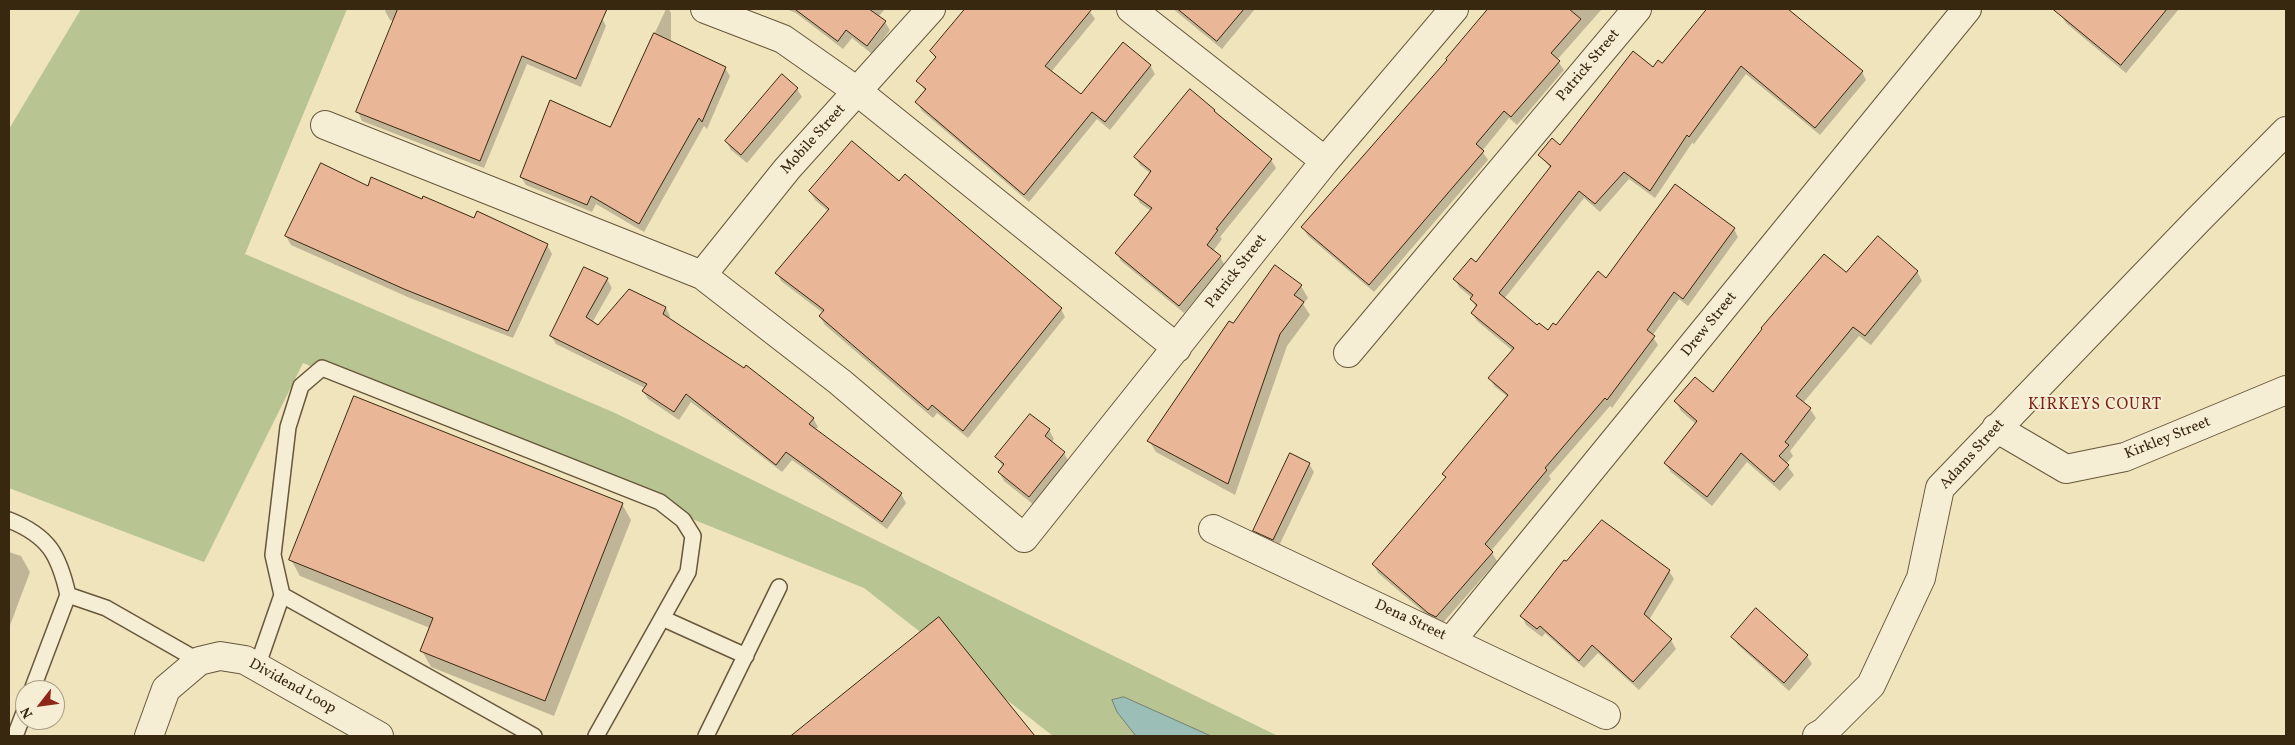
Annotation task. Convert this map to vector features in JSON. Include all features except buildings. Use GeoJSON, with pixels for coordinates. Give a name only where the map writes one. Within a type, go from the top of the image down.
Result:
{"type":"FeatureCollection","features":[{"type":"Feature","properties":{"kind":"street"},"geometry":{"type":"LineString","coordinates":[[705,9],[783,39],[857,91],[1177,348]]}},
{"type":"Feature","properties":{"kind":"street","name":"Mobile Street"},"geometry":{"type":"LineString","coordinates":[[702,275],[787,169],[931,9]]}},
{"type":"Feature","properties":{"kind":"street"},"geometry":{"type":"LineString","coordinates":[[1131,9],[1325,160]]}},
{"type":"Feature","properties":{"kind":"street","name":"Patrick Street"},"geometry":{"type":"LineString","coordinates":[[702,275],[840,382],[1024,538],[1325,160],[1454,9]]}},
{"type":"Feature","properties":{"kind":"street","name":"Patrick Street"},"geometry":{"type":"LineString","coordinates":[[1348,353],[1636,9]]}},
{"type":"Feature","properties":{"kind":"street","name":"Drew Street"},"geometry":{"type":"LineString","coordinates":[[1450,641],[1967,9]]}},
{"type":"Feature","properties":{"kind":"street"},"geometry":{"type":"LineString","coordinates":[[325,125],[702,275]]}},
{"type":"Feature","properties":{"kind":"street","name":"Adams Street"},"geometry":{"type":"LineString","coordinates":[[1817,736],[1824,732],[1871,685],[1921,578],[1940,488],[1996,428],[2286,131]]}},
{"type":"Feature","properties":{"kind":"street","name":"Kirkley Street"},"geometry":{"type":"LineString","coordinates":[[1996,428],[2066,469],[2125,457],[2286,390]]}},
{"type":"Feature","properties":{"kind":"street","name":"Dena Street"},"geometry":{"type":"LineString","coordinates":[[1213,529],[1606,715]]}},
{"type":"Feature","properties":{"kind":"street","name":"Dividend Loop"},"geometry":{"type":"LineString","coordinates":[[199,661],[220,656],[244,660],[379,736]]}},
{"type":"Feature","properties":{"kind":"street"},"geometry":{"type":"LineString","coordinates":[[150,736],[166,689],[199,661]]}},
{"type":"Feature","properties":{"kind":"lane"},"geometry":{"type":"LineString","coordinates":[[257,668],[282,595],[273,555],[288,427],[301,386],[322,368],[660,502],[683,520],[693,536],[688,572],[596,736]]}},
{"type":"Feature","properties":{"kind":"lane"},"geometry":{"type":"LineString","coordinates":[[9,520],[19,524],[46,542],[62,566],[68,595],[36,680]]}},
{"type":"Feature","properties":{"kind":"lane"},"geometry":{"type":"LineString","coordinates":[[706,736],[779,587]]}},
{"type":"Feature","properties":{"kind":"lane"},"geometry":{"type":"LineString","coordinates":[[68,595],[106,608],[199,661]]}},
{"type":"Feature","properties":{"kind":"lane"},"geometry":{"type":"LineString","coordinates":[[282,595],[534,736]]}},
{"type":"Feature","properties":{"kind":"lane"},"geometry":{"type":"LineString","coordinates":[[662,618],[746,656]]}},
{"type":"Feature","properties":{"kind":"green space"},"geometry":{"type":"Polygon","coordinates":[[[81,9],[347,9],[245,254],[615,413],[1278,736],[1053,736],[864,588],[303,363],[204,562],[9,488],[9,129],[81,9]]]}},
{"type":"Feature","properties":{"kind":"water"},"geometry":{"type":"Polygon","coordinates":[[[1124,697],[1211,736],[1136,736],[1117,712],[1112,700],[1124,697]]]}},
{"type":"Feature","properties":{"kind":"district","name":"KIRKEYS COURT"},"geometry":{"type":"Point","coordinates":[2095,406]}}]}
